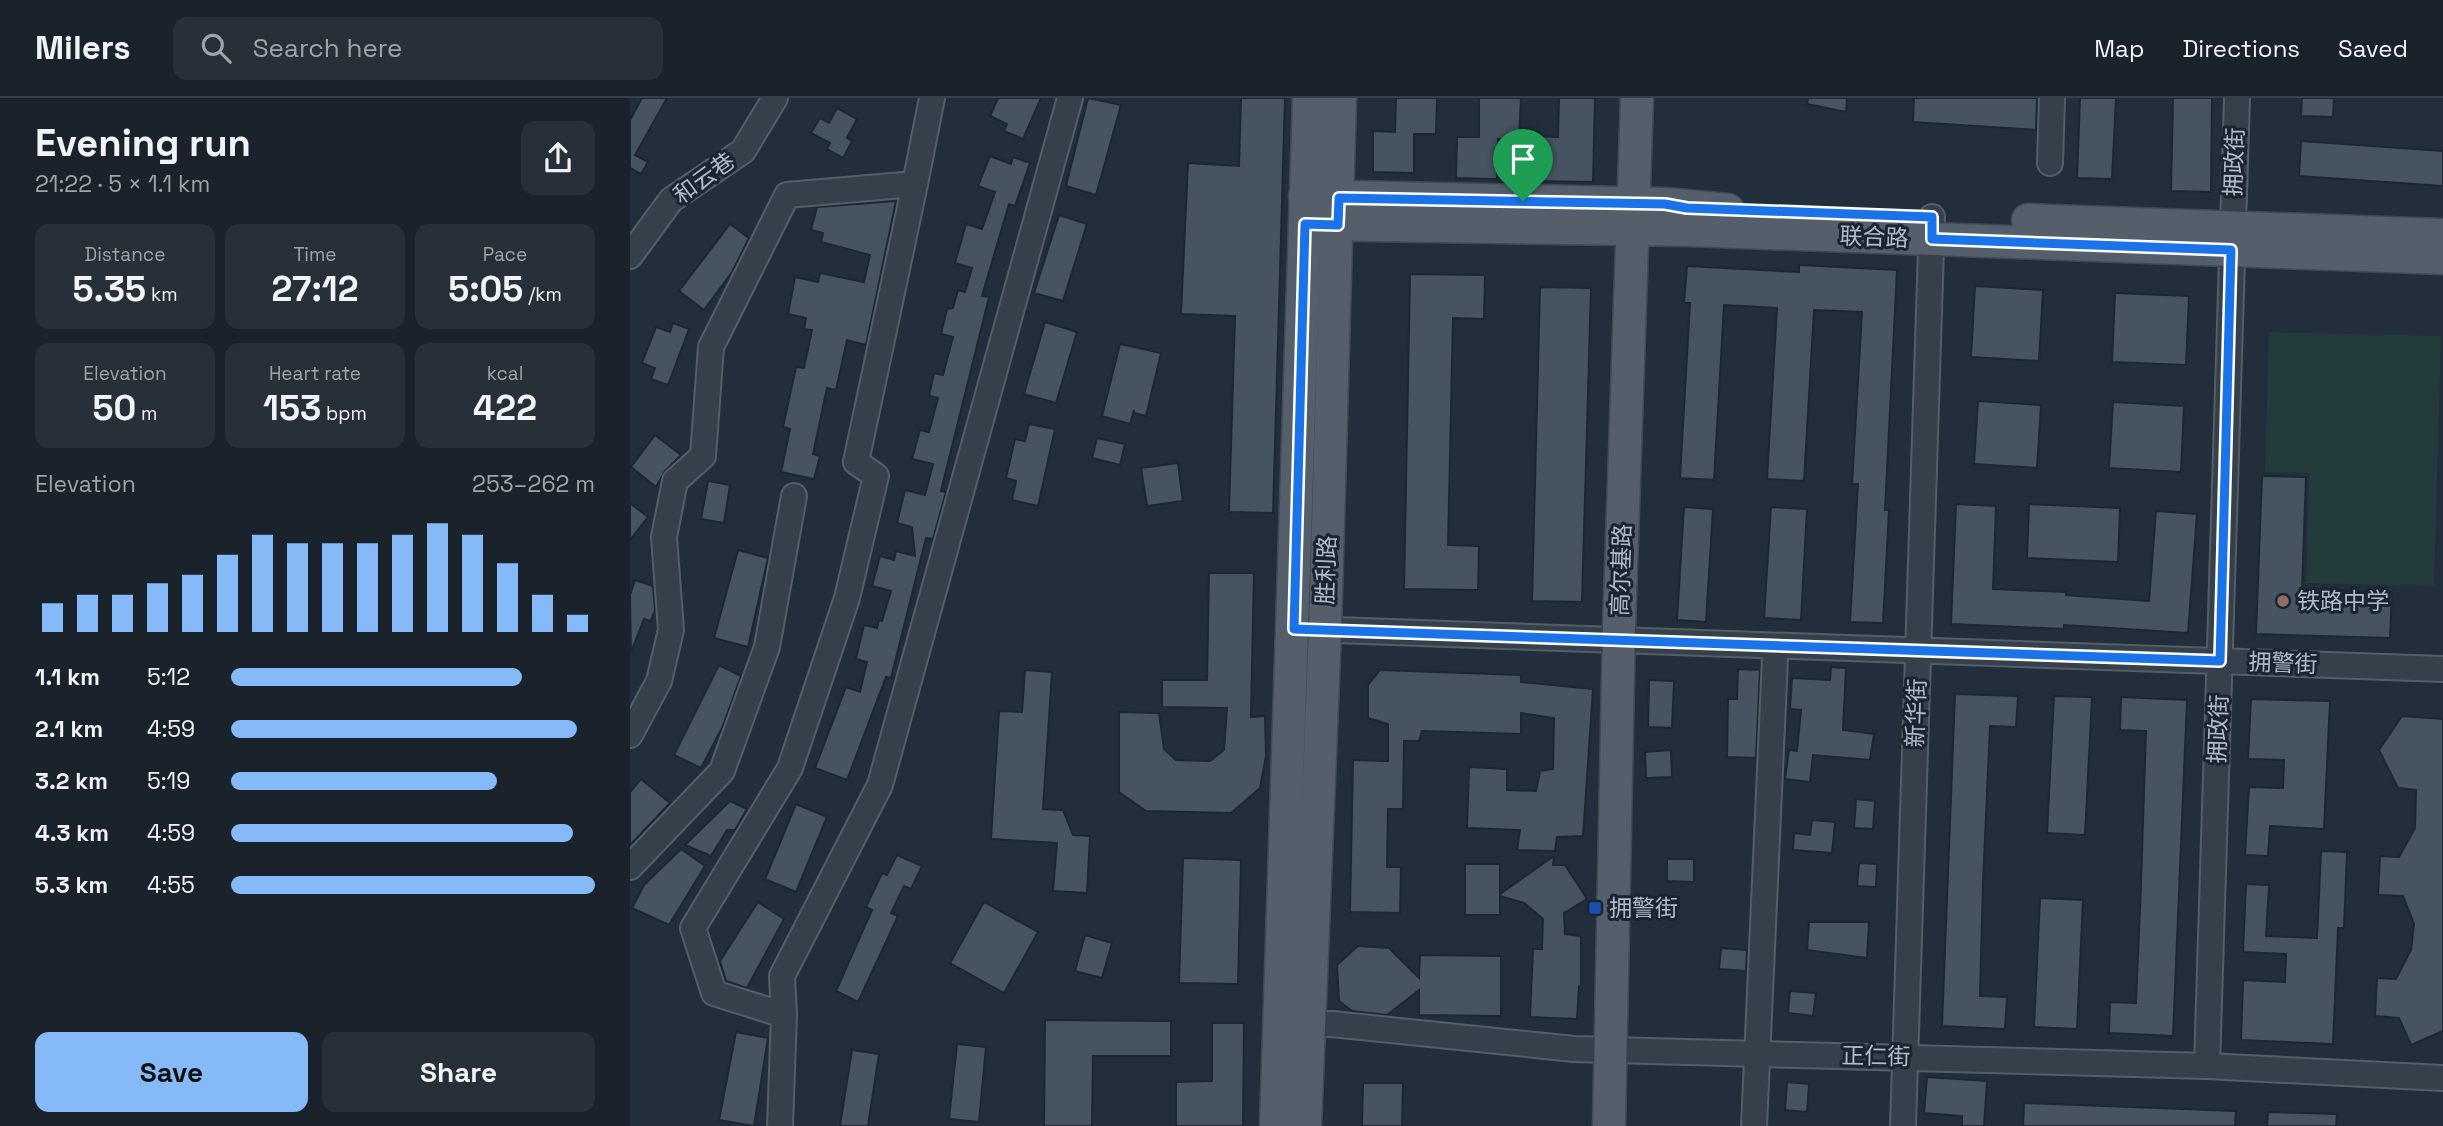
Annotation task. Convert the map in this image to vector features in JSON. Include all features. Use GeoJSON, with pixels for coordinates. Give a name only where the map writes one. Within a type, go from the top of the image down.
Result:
{"type":"FeatureCollection","features":[{"type":"Feature","properties":{"kind":"main road","name":"胜利路"},"geometry":{"type":"LineString","coordinates":[[1305,1126],[1310,1025],[1301,629],[1305,210],[1309,98]]}},
{"type":"Feature","properties":{"kind":"main road","name":"胜利路"},"geometry":{"type":"LineString","coordinates":[[1276,1126],[1301,629],[1339,211],[1340,98]]}},
{"type":"Feature","properties":{"kind":"main road","name":"高尔基路"},"geometry":{"type":"LineString","coordinates":[[1609,1126],[1619,640],[1637,98]]}},
{"type":"Feature","properties":{"kind":"main road","name":"联合路"},"geometry":{"type":"LineString","coordinates":[[1305,210],[1632,217],[2232,239],[2443,258]]}},
{"type":"Feature","properties":{"kind":"main road","name":"联合路"},"geometry":{"type":"LineString","coordinates":[[2232,239],[2443,235]]}},
{"type":"Feature","properties":{"kind":"street","name":"和云巷"},"geometry":{"type":"LineString","coordinates":[[630,256],[671,200],[743,151],[775,98]]}},
{"type":"Feature","properties":{"kind":"street"},"geometry":{"type":"LineString","coordinates":[[784,1015],[714,993],[693,928],[790,768],[847,598],[876,476],[856,462],[932,98]]}},
{"type":"Feature","properties":{"kind":"street"},"geometry":{"type":"LineString","coordinates":[[780,1126],[784,1015],[782,976],[880,785],[1070,98]]}},
{"type":"Feature","properties":{"kind":"street"},"geometry":{"type":"LineString","coordinates":[[2050,163],[2052,98]]}},
{"type":"Feature","properties":{"kind":"street","name":"拥政街"},"geometry":{"type":"LineString","coordinates":[[2207,1066],[2236,98]]}},
{"type":"Feature","properties":{"kind":"street"},"geometry":{"type":"LineString","coordinates":[[630,735],[659,681],[671,630],[664,537],[675,481],[703,456],[711,346],[787,195],[915,184]]}},
{"type":"Feature","properties":{"kind":"street","name":"新华街"},"geometry":{"type":"LineString","coordinates":[[1903,1126],[1932,228]]}},
{"type":"Feature","properties":{"kind":"street"},"geometry":{"type":"LineString","coordinates":[[630,867],[722,772],[767,647],[794,496]]}},
{"type":"Feature","properties":{"kind":"street","name":"拥警街"},"geometry":{"type":"LineString","coordinates":[[1301,629],[2443,669]]}},
{"type":"Feature","properties":{"kind":"street"},"geometry":{"type":"LineString","coordinates":[[1754,1126],[1775,658]]}},
{"type":"Feature","properties":{"kind":"street","name":"正仁街"},"geometry":{"type":"LineString","coordinates":[[1310,1025],[1332,1024],[1611,1050],[2207,1066],[2443,1078]]}},
{"type":"Feature","properties":{"kind":"green space"},"geometry":{"type":"Polygon","coordinates":[[[2269,332],[2441,336],[2434,586],[2306,583],[2309,473],[2265,472],[2269,332]]]}},
{"type":"Feature","properties":{"kind":"building"},"geometry":{"type":"Polygon","coordinates":[[[642,98],[667,98],[635,155],[648,162],[641,174],[630,168],[630,120],[642,98]]]}},
{"type":"Feature","properties":{"kind":"building"},"geometry":{"type":"Polygon","coordinates":[[[998,98],[1041,98],[1023,139],[1004,131],[1007,124],[990,116],[998,98]]]}},
{"type":"Feature","properties":{"kind":"building"},"geometry":{"type":"Polygon","coordinates":[[[1088,98],[1121,105],[1096,195],[1066,186],[1088,98]]]}},
{"type":"Feature","properties":{"kind":"building"},"geometry":{"type":"Polygon","coordinates":[[[1241,98],[1285,98],[1273,513],[1229,512],[1235,316],[1181,314],[1188,163],[1239,166],[1241,98]]]}},
{"type":"Feature","properties":{"kind":"building"},"geometry":{"type":"Polygon","coordinates":[[[1396,98],[1437,98],[1436,134],[1414,134],[1414,173],[1373,172],[1373,131],[1395,132],[1396,98]]]}},
{"type":"Feature","properties":{"kind":"building"},"geometry":{"type":"Polygon","coordinates":[[[1479,98],[1521,98],[1519,140],[1498,139],[1497,179],[1456,178],[1457,137],[1479,137],[1479,98]]]}},
{"type":"Feature","properties":{"kind":"building"},"geometry":{"type":"Polygon","coordinates":[[[1559,98],[1595,98],[1593,182],[1533,181],[1534,136],[1558,137],[1559,98]]]}},
{"type":"Feature","properties":{"kind":"building"},"geometry":{"type":"Polygon","coordinates":[[[1808,98],[1847,98],[1846,112],[1807,104],[1808,98]]]}},
{"type":"Feature","properties":{"kind":"building"},"geometry":{"type":"Polygon","coordinates":[[[1914,98],[2037,98],[2036,130],[1913,122],[1914,98]]]}},
{"type":"Feature","properties":{"kind":"building"},"geometry":{"type":"Polygon","coordinates":[[[2080,98],[2116,98],[2112,179],[2077,178],[2080,98]]]}},
{"type":"Feature","properties":{"kind":"building"},"geometry":{"type":"Polygon","coordinates":[[[2173,98],[2212,98],[2211,192],[2171,191],[2173,98]]]}},
{"type":"Feature","properties":{"kind":"building"},"geometry":{"type":"Polygon","coordinates":[[[2302,98],[2334,98],[2333,117],[2301,116],[2302,98]]]}},
{"type":"Feature","properties":{"kind":"building"},"geometry":{"type":"Polygon","coordinates":[[[837,108],[857,119],[847,138],[852,141],[843,158],[827,149],[830,143],[811,133],[820,118],[829,123],[837,108]]]}},
{"type":"Feature","properties":{"kind":"building"},"geometry":{"type":"Polygon","coordinates":[[[2301,141],[2443,151],[2443,186],[2299,176],[2301,141]]]}},
{"type":"Feature","properties":{"kind":"building"},"geometry":{"type":"Polygon","coordinates":[[[990,156],[1011,164],[1013,157],[1030,163],[1015,206],[1009,204],[982,296],[989,297],[941,491],[946,492],[933,539],[926,538],[891,678],[886,677],[847,780],[815,768],[846,687],[860,692],[867,662],[856,659],[864,625],[877,628],[879,620],[882,621],[891,591],[872,586],[880,556],[894,560],[896,551],[915,556],[912,527],[897,523],[905,490],[925,495],[933,464],[912,459],[920,430],[929,432],[938,398],[929,396],[934,373],[943,375],[953,337],[941,334],[947,309],[953,308],[958,290],[965,292],[972,268],[955,263],[966,224],[982,229],[995,192],[978,186],[990,156]]]}},
{"type":"Feature","properties":{"kind":"building"},"geometry":{"type":"Polygon","coordinates":[[[896,201],[866,345],[847,340],[836,390],[827,388],[813,454],[820,456],[814,479],[781,472],[790,429],[783,427],[796,367],[804,368],[812,330],[804,329],[806,318],[788,314],[795,277],[818,282],[820,273],[864,282],[870,255],[821,242],[823,233],[811,230],[817,207],[896,201]]]}},
{"type":"Feature","properties":{"kind":"building"},"geometry":{"type":"Polygon","coordinates":[[[1059,215],[1087,224],[1063,301],[1034,293],[1059,215]]]}},
{"type":"Feature","properties":{"kind":"building"},"geometry":{"type":"Polygon","coordinates":[[[730,224],[749,238],[732,272],[704,310],[679,291],[730,224]]]}},
{"type":"Feature","properties":{"kind":"building"},"geometry":{"type":"Polygon","coordinates":[[[1799,265],[1897,270],[1885,510],[1889,510],[1883,623],[1850,622],[1858,484],[1852,484],[1862,312],[1814,310],[1804,481],[1767,479],[1777,308],[1724,305],[1714,480],[1680,478],[1690,303],[1684,303],[1687,266],[1799,272],[1799,265]]]}},
{"type":"Feature","properties":{"kind":"building"},"geometry":{"type":"Polygon","coordinates":[[[1410,274],[1485,275],[1484,319],[1453,318],[1448,545],[1479,546],[1478,590],[1404,589],[1410,274]]]}},
{"type":"Feature","properties":{"kind":"building"},"geometry":{"type":"Polygon","coordinates":[[[1975,286],[2043,290],[2039,361],[1971,357],[1975,286]]]}},
{"type":"Feature","properties":{"kind":"building"},"geometry":{"type":"Polygon","coordinates":[[[1540,287],[1591,288],[1582,602],[1532,601],[1540,287]]]}},
{"type":"Feature","properties":{"kind":"building"},"geometry":{"type":"Polygon","coordinates":[[[2115,293],[2189,296],[2186,365],[2112,362],[2115,293]]]}},
{"type":"Feature","properties":{"kind":"building"},"geometry":{"type":"Polygon","coordinates":[[[1045,322],[1077,332],[1056,403],[1024,394],[1045,322]]]}},
{"type":"Feature","properties":{"kind":"building"},"geometry":{"type":"Polygon","coordinates":[[[673,323],[689,329],[668,385],[651,379],[655,368],[642,363],[656,327],[670,332],[673,323]]]}},
{"type":"Feature","properties":{"kind":"building"},"geometry":{"type":"Polygon","coordinates":[[[1120,344],[1161,353],[1146,416],[1134,413],[1134,410],[1130,424],[1102,416],[1120,344]]]}},
{"type":"Feature","properties":{"kind":"building"},"geometry":{"type":"Polygon","coordinates":[[[1978,401],[2041,405],[2037,468],[1974,464],[1978,401]]]}},
{"type":"Feature","properties":{"kind":"building"},"geometry":{"type":"Polygon","coordinates":[[[2113,402],[2184,406],[2181,472],[2109,468],[2113,402]]]}},
{"type":"Feature","properties":{"kind":"building"},"geometry":{"type":"Polygon","coordinates":[[[1029,424],[1055,429],[1038,506],[1012,500],[1016,481],[1006,478],[1015,439],[1025,441],[1029,424]]]}},
{"type":"Feature","properties":{"kind":"building"},"geometry":{"type":"Polygon","coordinates":[[[655,435],[681,455],[665,471],[656,487],[631,467],[655,435]]]}},
{"type":"Feature","properties":{"kind":"building"},"geometry":{"type":"Polygon","coordinates":[[[1097,438],[1125,444],[1120,465],[1092,458],[1097,438]]]}},
{"type":"Feature","properties":{"kind":"building"},"geometry":{"type":"Polygon","coordinates":[[[1178,463],[1183,501],[1147,506],[1141,468],[1178,463]]]}},
{"type":"Feature","properties":{"kind":"building"},"geometry":{"type":"Polygon","coordinates":[[[2262,476],[2306,477],[2302,589],[2392,592],[2390,638],[2256,634],[2262,476]]]}},
{"type":"Feature","properties":{"kind":"building"},"geometry":{"type":"Polygon","coordinates":[[[708,481],[730,485],[724,523],[701,519],[708,481]]]}},
{"type":"Feature","properties":{"kind":"building"},"geometry":{"type":"Polygon","coordinates":[[[630,503],[648,517],[630,540],[630,503]]]}},
{"type":"Feature","properties":{"kind":"building"},"geometry":{"type":"Polygon","coordinates":[[[1956,504],[1996,506],[1993,589],[2066,592],[2066,595],[2149,601],[2156,511],[2197,514],[2188,633],[2064,625],[2064,629],[1951,624],[1956,504]]]}},
{"type":"Feature","properties":{"kind":"building"},"geometry":{"type":"Polygon","coordinates":[[[2029,504],[2120,508],[2118,562],[2027,558],[2029,504]]]}},
{"type":"Feature","properties":{"kind":"building"},"geometry":{"type":"Polygon","coordinates":[[[1684,507],[1713,509],[1706,622],[1677,620],[1684,507]]]}},
{"type":"Feature","properties":{"kind":"building"},"geometry":{"type":"Polygon","coordinates":[[[1771,507],[1807,509],[1801,620],[1764,618],[1771,507]]]}},
{"type":"Feature","properties":{"kind":"building"},"geometry":{"type":"Polygon","coordinates":[[[738,550],[768,558],[748,647],[714,638],[738,550]]]}},
{"type":"Feature","properties":{"kind":"building"},"geometry":{"type":"Polygon","coordinates":[[[1209,573],[1254,573],[1251,717],[1265,716],[1266,756],[1260,788],[1231,813],[1146,811],[1119,792],[1119,712],[1159,713],[1164,749],[1176,760],[1210,761],[1224,750],[1227,708],[1162,707],[1162,680],[1207,680],[1209,573]]]}},
{"type":"Feature","properties":{"kind":"building"},"geometry":{"type":"Polygon","coordinates":[[[635,580],[653,586],[655,610],[651,621],[644,619],[631,652],[630,595],[635,580]]]}},
{"type":"Feature","properties":{"kind":"building"},"geometry":{"type":"Polygon","coordinates":[[[719,665],[741,676],[722,728],[701,768],[674,755],[719,665]]]}},
{"type":"Feature","properties":{"kind":"building"},"geometry":{"type":"Polygon","coordinates":[[[1831,667],[1846,668],[1843,730],[1874,734],[1870,760],[1813,755],[1810,782],[1785,779],[1789,750],[1797,751],[1801,710],[1790,709],[1792,678],[1830,680],[1831,667]]]}},
{"type":"Feature","properties":{"kind":"building"},"geometry":{"type":"Polygon","coordinates":[[[1738,669],[1760,670],[1756,758],[1727,757],[1728,699],[1737,699],[1738,669]]]}},
{"type":"Feature","properties":{"kind":"building"},"geometry":{"type":"Polygon","coordinates":[[[1025,670],[1052,672],[1043,809],[1063,810],[1073,835],[1090,836],[1087,893],[1053,891],[1057,843],[991,839],[999,711],[1022,712],[1025,670]]]}},
{"type":"Feature","properties":{"kind":"building"},"geometry":{"type":"Polygon","coordinates":[[[1380,670],[1521,675],[1521,682],[1593,689],[1583,836],[1557,837],[1555,851],[1517,850],[1520,830],[1467,828],[1469,767],[1507,769],[1507,790],[1536,791],[1540,771],[1553,769],[1554,718],[1521,713],[1521,734],[1422,731],[1419,741],[1404,741],[1403,809],[1388,809],[1387,867],[1401,867],[1400,913],[1350,912],[1353,760],[1388,761],[1388,724],[1368,718],[1368,685],[1380,670]]]}},
{"type":"Feature","properties":{"kind":"building"},"geometry":{"type":"Polygon","coordinates":[[[1649,680],[1674,681],[1672,728],[1648,727],[1649,680]]]}},
{"type":"Feature","properties":{"kind":"building"},"geometry":{"type":"Polygon","coordinates":[[[1955,694],[2018,696],[2016,727],[1990,726],[1983,883],[1980,996],[2007,997],[2005,1029],[1942,1026],[1955,694]]]}},
{"type":"Feature","properties":{"kind":"building"},"geometry":{"type":"Polygon","coordinates":[[[2054,696],[2092,697],[2085,835],[2047,833],[2054,696]]]}},
{"type":"Feature","properties":{"kind":"building"},"geometry":{"type":"Polygon","coordinates":[[[2121,697],[2187,700],[2173,1036],[2109,1033],[2110,1002],[2136,1003],[2141,884],[2146,731],[2120,730],[2121,697]]]}},
{"type":"Feature","properties":{"kind":"building"},"geometry":{"type":"Polygon","coordinates":[[[2251,699],[2330,701],[2324,829],[2270,826],[2268,856],[2245,855],[2249,787],[2283,788],[2284,760],[2248,759],[2251,699]]]}},
{"type":"Feature","properties":{"kind":"building"},"geometry":{"type":"Polygon","coordinates":[[[2402,716],[2443,719],[2443,1031],[2411,1045],[2399,1018],[2375,1016],[2377,978],[2396,979],[2411,950],[2414,924],[2403,896],[2378,895],[2380,856],[2399,857],[2415,828],[2416,790],[2398,788],[2379,750],[2402,716]]]}},
{"type":"Feature","properties":{"kind":"building"},"geometry":{"type":"Polygon","coordinates":[[[1671,750],[1672,777],[1646,778],[1645,752],[1671,750]]]}},
{"type":"Feature","properties":{"kind":"building"},"geometry":{"type":"Polygon","coordinates":[[[641,779],[670,803],[630,845],[630,792],[641,779]]]}},
{"type":"Feature","properties":{"kind":"building"},"geometry":{"type":"Polygon","coordinates":[[[1856,799],[1875,801],[1873,829],[1854,828],[1856,799]]]}},
{"type":"Feature","properties":{"kind":"building"},"geometry":{"type":"Polygon","coordinates":[[[730,801],[747,809],[735,830],[727,830],[711,856],[685,845],[730,801]]]}},
{"type":"Feature","properties":{"kind":"building"},"geometry":{"type":"Polygon","coordinates":[[[796,804],[827,817],[796,892],[765,879],[796,804]]]}},
{"type":"Feature","properties":{"kind":"building"},"geometry":{"type":"Polygon","coordinates":[[[1812,820],[1835,822],[1832,853],[1793,850],[1794,833],[1810,835],[1812,820]]]}},
{"type":"Feature","properties":{"kind":"building"},"geometry":{"type":"Polygon","coordinates":[[[681,849],[705,866],[669,925],[632,908],[644,885],[681,849]]]}},
{"type":"Feature","properties":{"kind":"building"},"geometry":{"type":"Polygon","coordinates":[[[2321,851],[2347,852],[2344,928],[2338,928],[2333,1044],[2241,1040],[2243,980],[2285,982],[2286,954],[2243,952],[2246,884],[2269,885],[2266,936],[2317,938],[2321,851]]]}},
{"type":"Feature","properties":{"kind":"building"},"geometry":{"type":"Polygon","coordinates":[[[897,855],[922,866],[911,889],[904,886],[891,913],[898,916],[858,1002],[836,991],[872,910],[866,907],[882,873],[887,875],[897,855]]]}},
{"type":"Feature","properties":{"kind":"building"},"geometry":{"type":"Polygon","coordinates":[[[1554,856],[1553,865],[1565,865],[1587,899],[1564,913],[1565,934],[1581,936],[1581,986],[1577,1019],[1530,1017],[1533,949],[1542,949],[1543,919],[1524,903],[1500,896],[1500,915],[1465,915],[1465,864],[1500,864],[1500,894],[1554,856]]]}},
{"type":"Feature","properties":{"kind":"building"},"geometry":{"type":"Polygon","coordinates":[[[1183,858],[1241,860],[1238,984],[1179,983],[1183,858]]]}},
{"type":"Feature","properties":{"kind":"building"},"geometry":{"type":"Polygon","coordinates":[[[1667,859],[1694,859],[1694,882],[1667,881],[1667,859]]]}},
{"type":"Feature","properties":{"kind":"building"},"geometry":{"type":"Polygon","coordinates":[[[1859,863],[1877,864],[1876,887],[1857,886],[1859,863]]]}},
{"type":"Feature","properties":{"kind":"building"},"geometry":{"type":"Polygon","coordinates":[[[2040,898],[2083,900],[2077,1029],[2034,1027],[2040,898]]]}},
{"type":"Feature","properties":{"kind":"building"},"geometry":{"type":"Polygon","coordinates":[[[758,902],[784,919],[747,988],[726,981],[720,961],[758,902]]]}},
{"type":"Feature","properties":{"kind":"building"},"geometry":{"type":"Polygon","coordinates":[[[984,902],[1038,932],[1004,993],[950,963],[984,902]]]}},
{"type":"Feature","properties":{"kind":"building"},"geometry":{"type":"Polygon","coordinates":[[[1809,922],[1869,922],[1867,958],[1807,950],[1809,922]]]}},
{"type":"Feature","properties":{"kind":"building"},"geometry":{"type":"Polygon","coordinates":[[[1085,935],[1112,943],[1102,978],[1075,971],[1085,935]]]}},
{"type":"Feature","properties":{"kind":"building"},"geometry":{"type":"Polygon","coordinates":[[[1358,946],[1389,948],[1419,978],[1420,955],[1501,956],[1501,1016],[1419,1015],[1419,990],[1387,1015],[1352,1011],[1339,1001],[1337,965],[1358,946]]]}},
{"type":"Feature","properties":{"kind":"building"},"geometry":{"type":"Polygon","coordinates":[[[1721,948],[1747,950],[1746,971],[1719,969],[1721,948]]]}},
{"type":"Feature","properties":{"kind":"building"},"geometry":{"type":"Polygon","coordinates":[[[1790,991],[1816,993],[1813,1016],[1788,1013],[1790,991]]]}},
{"type":"Feature","properties":{"kind":"building"},"geometry":{"type":"Polygon","coordinates":[[[1045,1020],[1171,1021],[1171,1056],[1093,1056],[1092,1126],[1044,1126],[1045,1020]]]}},
{"type":"Feature","properties":{"kind":"building"},"geometry":{"type":"Polygon","coordinates":[[[1212,1023],[1244,1023],[1243,1126],[1176,1126],[1176,1082],[1212,1081],[1212,1023]]]}},
{"type":"Feature","properties":{"kind":"building"},"geometry":{"type":"Polygon","coordinates":[[[736,1032],[768,1038],[754,1126],[719,1120],[736,1032]]]}},
{"type":"Feature","properties":{"kind":"building"},"geometry":{"type":"Polygon","coordinates":[[[957,1044],[986,1047],[979,1122],[949,1119],[957,1044]]]}},
{"type":"Feature","properties":{"kind":"building"},"geometry":{"type":"Polygon","coordinates":[[[852,1050],[879,1054],[868,1126],[840,1126],[852,1050]]]}},
{"type":"Feature","properties":{"kind":"building"},"geometry":{"type":"Polygon","coordinates":[[[1927,1077],[1987,1081],[1984,1126],[1962,1126],[1962,1116],[1924,1113],[1927,1077]]]}},
{"type":"Feature","properties":{"kind":"building"},"geometry":{"type":"Polygon","coordinates":[[[1787,1082],[1809,1084],[1807,1112],[1785,1110],[1787,1082]]]}},
{"type":"Feature","properties":{"kind":"building"},"geometry":{"type":"Polygon","coordinates":[[[1363,1083],[1403,1083],[1402,1126],[1362,1126],[1363,1083]]]}},
{"type":"Feature","properties":{"kind":"building"},"geometry":{"type":"Polygon","coordinates":[[[2024,1103],[2236,1111],[2235,1126],[2023,1126],[2024,1103]]]}},
{"type":"Feature","properties":{"kind":"building"},"geometry":{"type":"Polygon","coordinates":[[[2268,1112],[2337,1114],[2336,1126],[2267,1126],[2268,1112]]]}},
{"type":"Feature","properties":{"kind":"place","name":"铁路中学"},"geometry":{"type":"Point","coordinates":[2283,601]}},
{"type":"Feature","properties":{"kind":"place","name":"拥警街"},"geometry":{"type":"Point","coordinates":[1595,908]}},
{"type":"Feature","properties":{"kind":"route"},"geometry":{"type":"LineString","coordinates":[[1339,198],[1523,201],[1665,204],[1687,208],[1932,217],[1932,239],[2231,250],[2220,661],[1294,629],[1305,224],[1338,225],[1339,198]]}}]}
